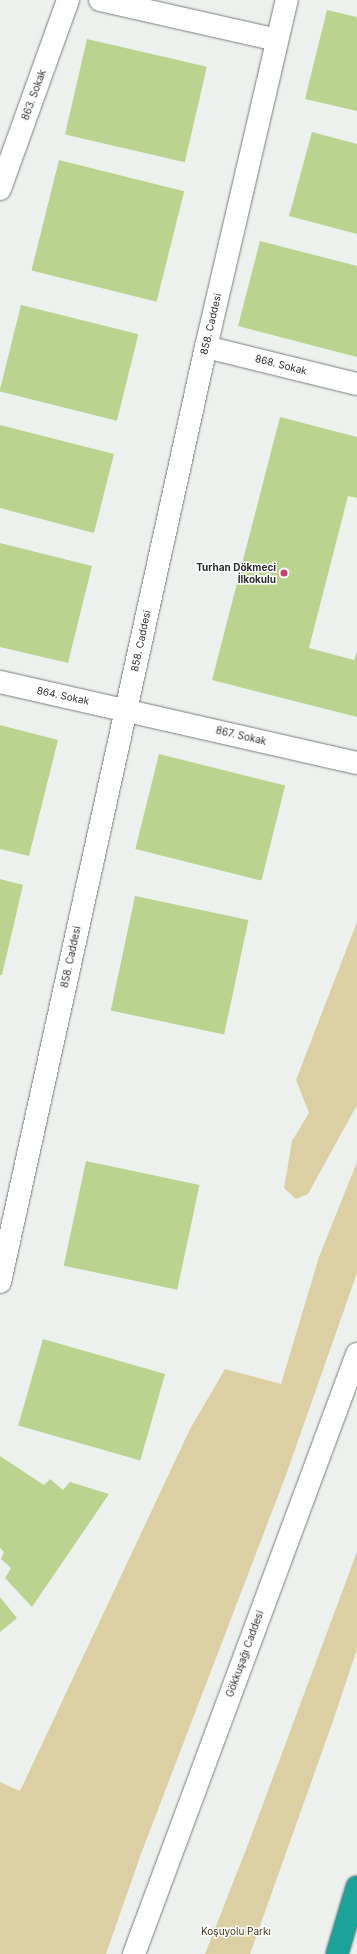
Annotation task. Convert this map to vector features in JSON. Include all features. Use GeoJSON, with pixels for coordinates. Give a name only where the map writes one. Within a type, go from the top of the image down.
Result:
{"type":"FeatureCollection","features":[{"type":"Feature","properties":{"kind":"highway"},"geometry":{"type":"LineString","coordinates":[[337,1954],[357,1887]]}},
{"type":"Feature","properties":{"kind":"street","name":"863. Sokak"},"geometry":{"type":"LineString","coordinates":[[0,189],[68,0]]}},
{"type":"Feature","properties":{"kind":"street"},"geometry":{"type":"LineString","coordinates":[[100,0],[277,40]]}},
{"type":"Feature","properties":{"kind":"street","name":"858. Caddesi"},"geometry":{"type":"LineString","coordinates":[[0,1282],[206,347],[287,0]]}},
{"type":"Feature","properties":{"kind":"street","name":"868. Sokak"},"geometry":{"type":"LineString","coordinates":[[206,347],[357,384]]}},
{"type":"Feature","properties":{"kind":"street","name":"864. Sokak"},"geometry":{"type":"LineString","coordinates":[[0,682],[126,710]]}},
{"type":"Feature","properties":{"kind":"street","name":"867. Sokak"},"geometry":{"type":"LineString","coordinates":[[126,710],[357,763]]}},
{"type":"Feature","properties":{"kind":"street","name":"Gökkuşağı Caddesi"},"geometry":{"type":"LineString","coordinates":[[134,1954],[357,1354]]}},
{"type":"Feature","properties":{"kind":"green space"},"geometry":{"type":"Polygon","coordinates":[[[357,922],[357,1105],[308,1194],[296,1199],[284,1188],[292,1141],[309,1113],[296,1080],[357,922]]]}},
{"type":"Feature","properties":{"kind":"green space"},"geometry":{"type":"Polygon","coordinates":[[[357,1162],[357,1273],[286,1475],[141,1854],[106,1954],[0,1954],[0,1782],[20,1791],[190,1429],[225,1369],[281,1384],[319,1257],[357,1162]]]}},
{"type":"Feature","properties":{"kind":"green space","name":"Koşuyolu Parkı"},"geometry":{"type":"Polygon","coordinates":[[[357,1552],[357,1649],[250,1954],[205,1954],[247,1847],[357,1552]]]}},
{"type":"Feature","properties":{"kind":"building"},"geometry":{"type":"Polygon","coordinates":[[[327,10],[357,17],[357,111],[305,99],[327,10]]]}},
{"type":"Feature","properties":{"kind":"building"},"geometry":{"type":"Polygon","coordinates":[[[87,39],[207,67],[185,162],[65,134],[87,39]]]}},
{"type":"Feature","properties":{"kind":"building"},"geometry":{"type":"Polygon","coordinates":[[[312,132],[357,144],[357,234],[289,216],[312,132]]]}},
{"type":"Feature","properties":{"kind":"building"},"geometry":{"type":"Polygon","coordinates":[[[59,160],[184,191],[157,302],[31,271],[59,160]]]}},
{"type":"Feature","properties":{"kind":"building"},"geometry":{"type":"Polygon","coordinates":[[[260,241],[357,266],[357,357],[238,326],[260,241]]]}},
{"type":"Feature","properties":{"kind":"building"},"geometry":{"type":"Polygon","coordinates":[[[21,305],[138,334],[117,421],[0,391],[21,305]]]}},
{"type":"Feature","properties":{"kind":"building","name":"Turhan Dökmeci İlkokulu"},"geometry":{"type":"Polygon","coordinates":[[[280,417],[357,437],[357,498],[348,496],[309,648],[354,660],[357,652],[357,717],[212,680],[280,417]]]}},
{"type":"Feature","properties":{"kind":"building"},"geometry":{"type":"Polygon","coordinates":[[[0,425],[114,454],[94,533],[0,508],[0,425]]]}},
{"type":"Feature","properties":{"kind":"building"},"geometry":{"type":"Polygon","coordinates":[[[0,543],[92,566],[68,663],[0,647],[0,543]]]}},
{"type":"Feature","properties":{"kind":"building"},"geometry":{"type":"Polygon","coordinates":[[[0,725],[58,740],[29,856],[0,849],[0,725]]]}},
{"type":"Feature","properties":{"kind":"building"},"geometry":{"type":"Polygon","coordinates":[[[159,754],[285,785],[261,881],[135,849],[159,754]]]}},
{"type":"Feature","properties":{"kind":"building"},"geometry":{"type":"Polygon","coordinates":[[[0,879],[23,885],[2,975],[0,975],[0,879]]]}},
{"type":"Feature","properties":{"kind":"building"},"geometry":{"type":"Polygon","coordinates":[[[135,896],[248,920],[224,1035],[111,1010],[135,896]]]}},
{"type":"Feature","properties":{"kind":"building"},"geometry":{"type":"Polygon","coordinates":[[[86,1161],[199,1185],[177,1290],[64,1266],[86,1161]]]}},
{"type":"Feature","properties":{"kind":"building"},"geometry":{"type":"Polygon","coordinates":[[[43,1339],[165,1374],[140,1461],[18,1426],[43,1339]]]}},
{"type":"Feature","properties":{"kind":"building"},"geometry":{"type":"Polygon","coordinates":[[[0,1456],[44,1485],[50,1479],[63,1490],[70,1482],[109,1494],[32,1607],[5,1578],[11,1568],[1,1559],[4,1552],[0,1548],[0,1456]]]}},
{"type":"Feature","properties":{"kind":"building"},"geometry":{"type":"Polygon","coordinates":[[[0,1597],[17,1618],[0,1632],[0,1597]]]}},
{"type":"Feature","properties":{"kind":"place","name":"Turhan Dökmeci İlkokulu"},"geometry":{"type":"Point","coordinates":[284,573]}}]}
